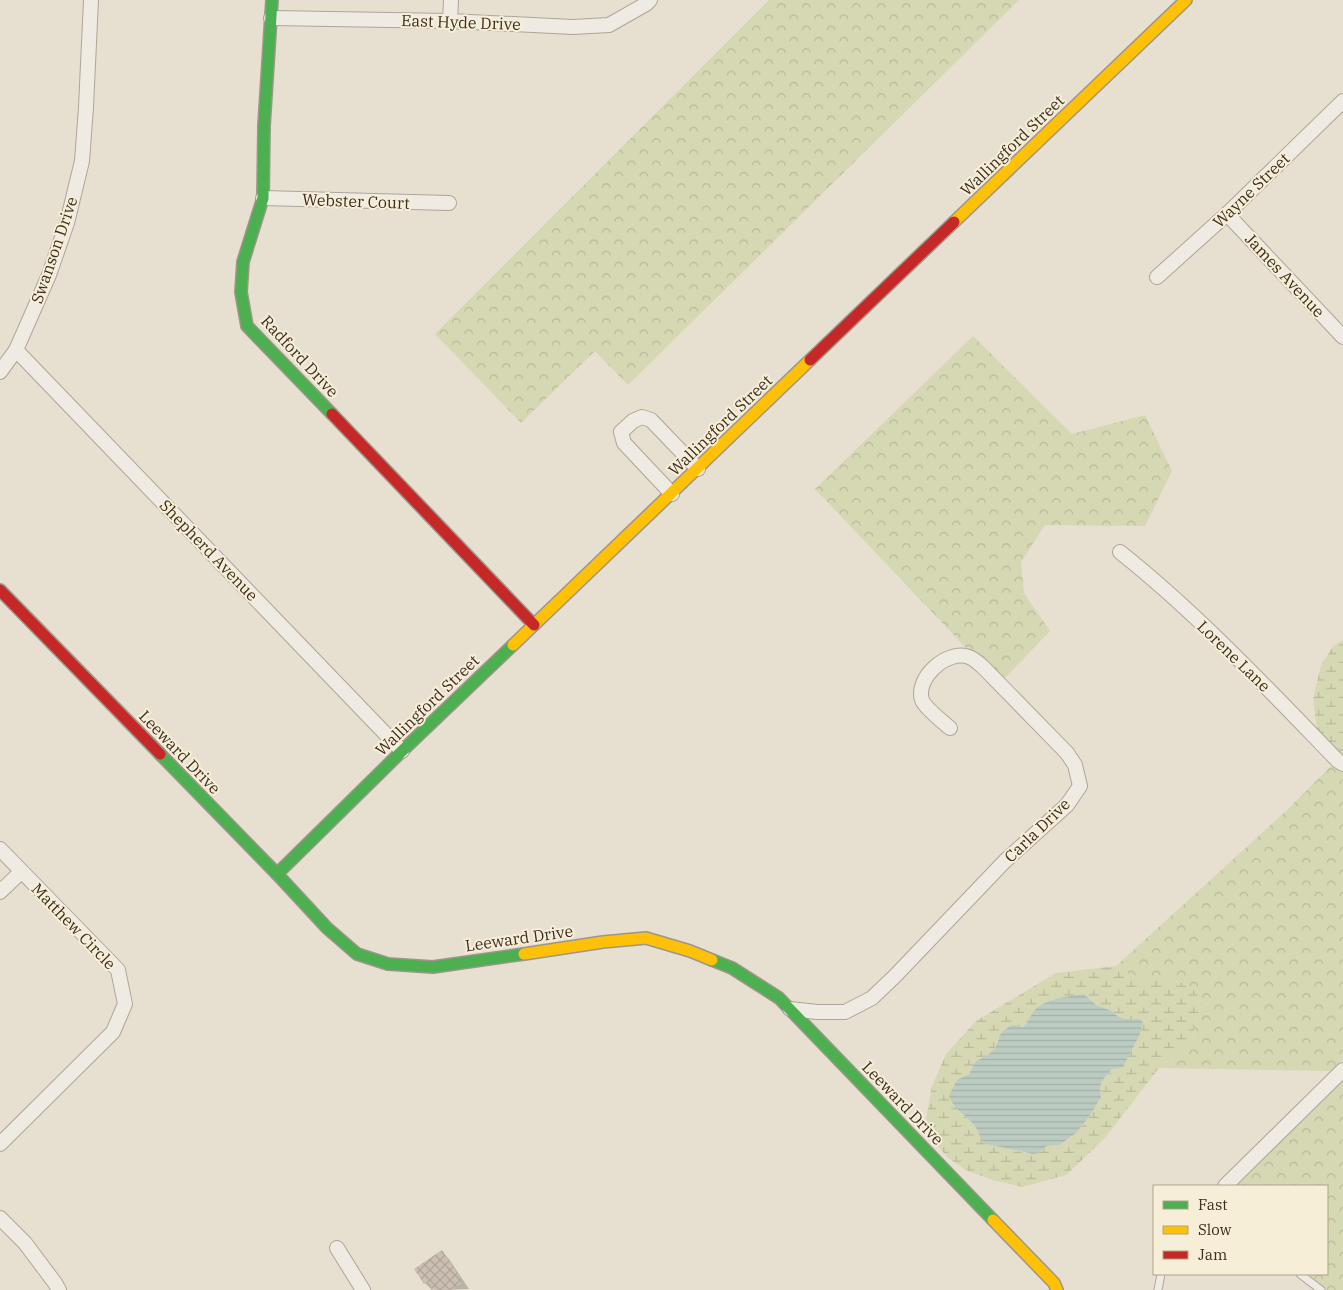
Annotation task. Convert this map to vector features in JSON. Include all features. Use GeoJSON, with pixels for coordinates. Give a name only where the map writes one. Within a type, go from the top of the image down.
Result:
{"type":"FeatureCollection","features":[{"type":"Feature","properties":{"kind":"street","name":"Swanson Drive"},"geometry":{"type":"LineString","coordinates":[[0,372],[16,350],[49,274],[67,223],[82,161],[91,0]]}},
{"type":"Feature","properties":{"kind":"street","name":"Radford Drive"},"geometry":{"type":"LineString","coordinates":[[272,0],[264,126],[263,198],[243,262],[241,292],[247,326],[534,625]]}},
{"type":"Feature","properties":{"kind":"street"},"geometry":{"type":"LineString","coordinates":[[450,21],[451,0]]}},
{"type":"Feature","properties":{"kind":"street","name":"Wallingford Street"},"geometry":{"type":"LineString","coordinates":[[277,874],[402,751],[1186,0]]}},
{"type":"Feature","properties":{"kind":"street","name":"East Hyde Drive"},"geometry":{"type":"LineString","coordinates":[[272,18],[450,21],[573,27],[609,25],[648,2]]}},
{"type":"Feature","properties":{"kind":"street","name":"Wayne Street"},"geometry":{"type":"LineString","coordinates":[[1157,276],[1227,214],[1343,101]]}},
{"type":"Feature","properties":{"kind":"street","name":"Webster Court"},"geometry":{"type":"LineString","coordinates":[[263,198],[449,203]]}},
{"type":"Feature","properties":{"kind":"street","name":"James Avenue"},"geometry":{"type":"LineString","coordinates":[[1227,214],[1343,337]]}},
{"type":"Feature","properties":{"kind":"street","name":"Shepherd Avenue"},"geometry":{"type":"LineString","coordinates":[[16,350],[402,751]]}},
{"type":"Feature","properties":{"kind":"street"},"geometry":{"type":"LineString","coordinates":[[672,494],[624,443],[622,432],[633,421],[642,418],[651,420],[698,469]]}},
{"type":"Feature","properties":{"kind":"street","name":"Lorene Lane"},"geometry":{"type":"LineString","coordinates":[[1120,552],[1188,610],[1260,680],[1338,762],[1343,764]]}},
{"type":"Feature","properties":{"kind":"street","name":"Leeward Drive"},"geometry":{"type":"LineString","coordinates":[[0,590],[277,874],[327,928],[357,954],[388,964],[433,966],[602,942],[646,938],[690,951],[732,968],[779,998],[1054,1284],[1057,1290]]}},
{"type":"Feature","properties":{"kind":"street","name":"Carla Drive"},"geometry":{"type":"LineString","coordinates":[[790,1009],[817,1012],[845,1012],[872,998],[1005,861],[1067,805],[1080,786],[1075,765],[1066,753],[982,666],[969,656],[955,656],[935,665],[920,690],[923,702],[950,728]]}},
{"type":"Feature","properties":{"kind":"street","name":"Matthew Circle"},"geometry":{"type":"LineString","coordinates":[[0,849],[118,970],[126,1004],[113,1032],[0,1144]]}},
{"type":"Feature","properties":{"kind":"street"},"geometry":{"type":"LineString","coordinates":[[0,892],[22,872]]}},
{"type":"Feature","properties":{"kind":"street"},"geometry":{"type":"LineString","coordinates":[[1226,1185],[1343,1070]]}},
{"type":"Feature","properties":{"kind":"street"},"geometry":{"type":"LineString","coordinates":[[0,1218],[25,1243],[59,1290]]}},
{"type":"Feature","properties":{"kind":"street"},"geometry":{"type":"LineString","coordinates":[[337,1248],[363,1290]]}},
{"type":"Feature","properties":{"kind":"lane"},"geometry":{"type":"LineString","coordinates":[[1158,1290],[1161,1275]]}},
{"type":"Feature","properties":{"kind":"lane"},"geometry":{"type":"LineString","coordinates":[[1301,1275],[1321,1290]]}},
{"type":"Feature","properties":{"kind":"green space"},"geometry":{"type":"Polygon","coordinates":[[[769,0],[1019,0],[628,385],[595,351],[521,423],[435,334],[769,0]]]}},
{"type":"Feature","properties":{"kind":"green space"},"geometry":{"type":"Polygon","coordinates":[[[973,336],[1072,434],[1145,415],[1172,471],[1145,526],[1045,525],[1021,562],[1024,593],[1050,631],[1004,679],[973,651],[968,650],[815,489],[973,336]]]}},
{"type":"Feature","properties":{"kind":"green space"},"geometry":{"type":"Polygon","coordinates":[[[1343,640],[1343,756],[1317,731],[1313,699],[1321,665],[1334,645],[1343,640]]]}},
{"type":"Feature","properties":{"kind":"green space"},"geometry":{"type":"Polygon","coordinates":[[[1332,765],[1343,772],[1343,1059],[1331,1071],[1159,1068],[1192,1042],[1197,1017],[1202,1005],[1196,993],[1184,984],[1140,978],[1116,966],[1286,811],[1332,765]]]}},
{"type":"Feature","properties":{"kind":"green space"},"geometry":{"type":"Polygon","coordinates":[[[1116,966],[1140,978],[1184,983],[1196,993],[1202,1004],[1197,1017],[1192,1042],[1159,1068],[1104,1139],[1066,1175],[1022,1187],[993,1180],[968,1171],[948,1158],[931,1138],[926,1119],[932,1086],[946,1054],[976,1021],[1056,973],[1116,966]],[[1084,994],[1029,1019],[1020,1029],[998,1038],[991,1053],[976,1061],[969,1074],[957,1081],[964,1115],[979,1131],[981,1140],[1024,1153],[1038,1153],[1047,1146],[1060,1145],[1077,1132],[1101,1097],[1100,1087],[1102,1081],[1112,1069],[1127,1060],[1140,1034],[1139,1019],[1125,1019],[1117,1016],[1112,1011],[1096,1005],[1084,994]]]}},
{"type":"Feature","properties":{"kind":"green space"},"geometry":{"type":"Polygon","coordinates":[[[1343,1080],[1343,1290],[1323,1290],[1308,1275],[1328,1275],[1328,1185],[1237,1185],[1343,1080]]]}},
{"type":"Feature","properties":{"kind":"shaded area"},"geometry":{"type":"Polygon","coordinates":[[[1084,994],[1096,1005],[1112,1011],[1117,1016],[1125,1019],[1139,1019],[1143,1022],[1140,1034],[1123,1067],[1112,1069],[1102,1081],[1100,1087],[1101,1097],[1091,1114],[1077,1132],[1060,1145],[1047,1146],[1038,1153],[1033,1154],[987,1144],[981,1140],[975,1126],[952,1103],[949,1096],[957,1080],[969,1074],[976,1061],[992,1052],[1003,1031],[1012,1025],[1023,1027],[1034,1011],[1044,1003],[1084,994]]]}},
{"type":"Feature","properties":{"kind":"building"},"geometry":{"type":"Polygon","coordinates":[[[442,1250],[463,1282],[451,1290],[434,1290],[428,1281],[424,1284],[414,1269],[442,1250]]]}},
{"type":"Feature","properties":{"kind":"traffic: fast"},"geometry":{"type":"LineString","coordinates":[[272,0],[264,126],[263,198],[243,262],[241,292],[247,326],[332,414]]}},
{"type":"Feature","properties":{"kind":"traffic: fast"},"geometry":{"type":"LineString","coordinates":[[277,874],[513,645]]}},
{"type":"Feature","properties":{"kind":"traffic: fast"},"geometry":{"type":"LineString","coordinates":[[160,754],[327,928],[357,954],[388,964],[433,967],[524,954]]}},
{"type":"Feature","properties":{"kind":"traffic: fast"},"geometry":{"type":"LineString","coordinates":[[712,960],[732,968],[779,998],[993,1220]]}},
{"type":"Feature","properties":{"kind":"traffic: slow"},"geometry":{"type":"LineString","coordinates":[[954,222],[1186,0]]}},
{"type":"Feature","properties":{"kind":"traffic: slow"},"geometry":{"type":"LineString","coordinates":[[513,645],[810,360]]}},
{"type":"Feature","properties":{"kind":"traffic: slow"},"geometry":{"type":"LineString","coordinates":[[524,954],[603,942],[646,938],[690,951],[712,960]]}},
{"type":"Feature","properties":{"kind":"traffic: slow"},"geometry":{"type":"LineString","coordinates":[[993,1220],[1054,1283],[1057,1290]]}},
{"type":"Feature","properties":{"kind":"traffic: jam"},"geometry":{"type":"LineString","coordinates":[[810,360],[954,222]]}},
{"type":"Feature","properties":{"kind":"traffic: jam"},"geometry":{"type":"LineString","coordinates":[[332,414],[534,625]]}},
{"type":"Feature","properties":{"kind":"traffic: jam"},"geometry":{"type":"LineString","coordinates":[[0,590],[160,754]]}}]}
